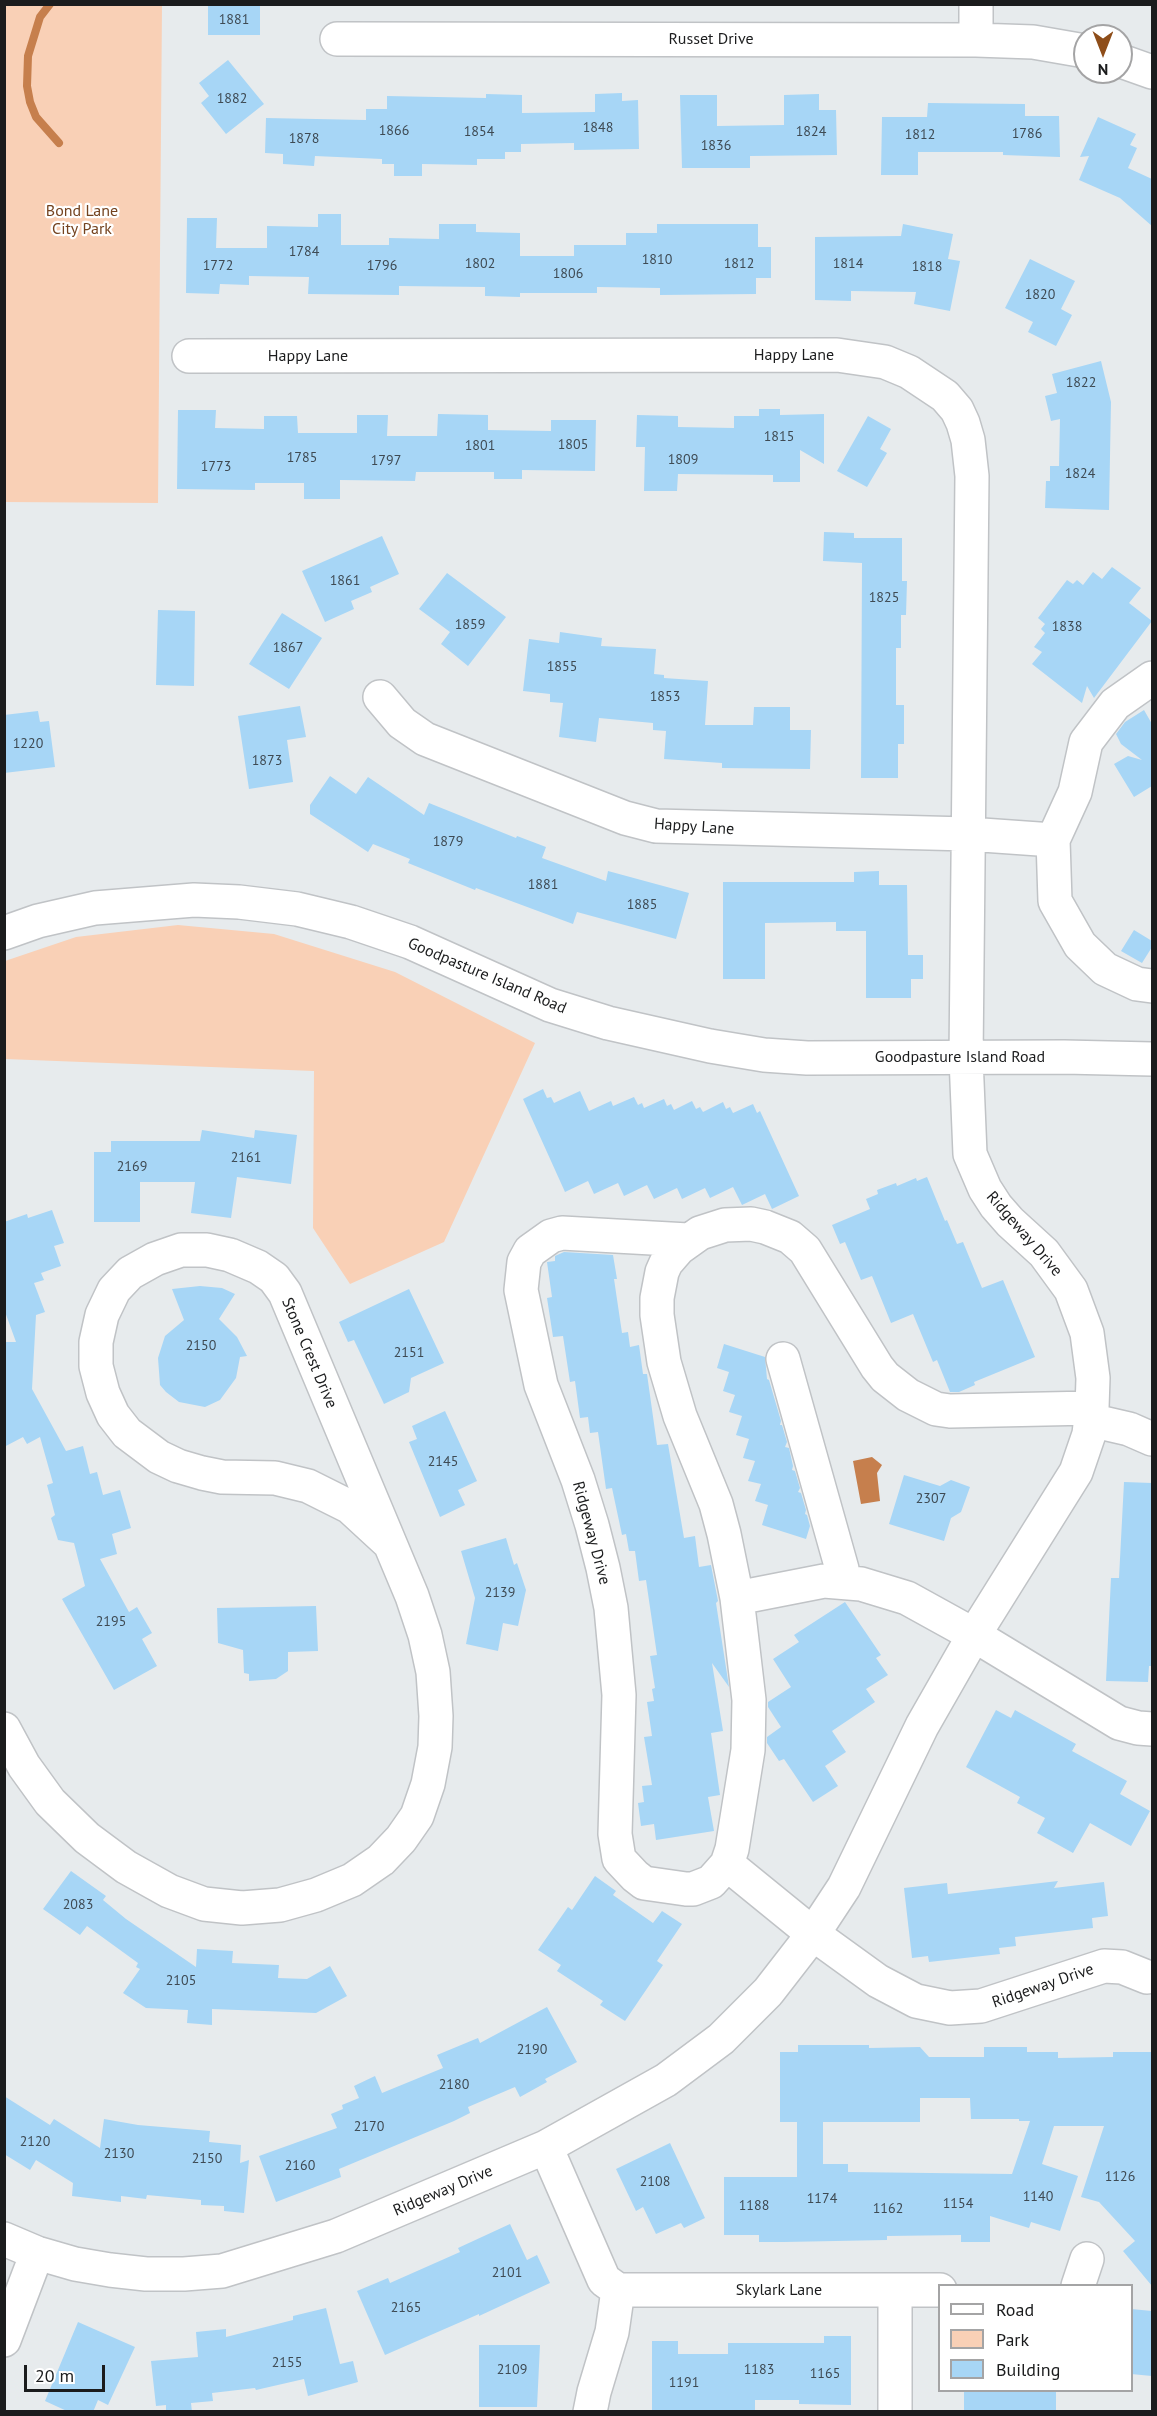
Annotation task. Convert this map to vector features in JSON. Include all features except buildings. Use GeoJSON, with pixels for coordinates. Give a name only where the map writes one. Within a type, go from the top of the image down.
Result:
{"type":"FeatureCollection","features":[{"type":"Feature","properties":{"kind":"street"},"geometry":{"type":"LineString","coordinates":[[976,4],[976,40]]}},
{"type":"Feature","properties":{"kind":"street","name":"Russet Drive"},"geometry":{"type":"LineString","coordinates":[[337,39],[976,40],[1033,42],[1073,49]]}},
{"type":"Feature","properties":{"kind":"street"},"geometry":{"type":"LineString","coordinates":[[1133,65],[1152,72]]}},
{"type":"Feature","properties":{"kind":"street","name":"Happy Lane"},"geometry":{"type":"LineString","coordinates":[[189,356],[837,355],[885,362],[931,385],[957,410],[968,440],[970,458],[966,1058]]}},
{"type":"Feature","properties":{"kind":"street"},"geometry":{"type":"LineString","coordinates":[[1152,678],[1115,704],[1086,742],[1075,792],[1053,840],[1055,901],[1080,945],[1105,969],[1137,984],[1152,986]]}},
{"type":"Feature","properties":{"kind":"street","name":"Happy Lane"},"geometry":{"type":"LineString","coordinates":[[380,698],[402,723],[425,739],[625,818],[656,826],[968,834]]}},
{"type":"Feature","properties":{"kind":"street"},"geometry":{"type":"LineString","coordinates":[[968,834],[1053,840]]}},
{"type":"Feature","properties":{"kind":"street","name":"Goodpasture Island Road"},"geometry":{"type":"LineString","coordinates":[[4,933],[38,921],[95,908],[194,900],[239,902],[297,909],[351,922],[410,942],[550,1005],[608,1023],[710,1046],[807,1058],[1152,1059]]}},
{"type":"Feature","properties":{"kind":"street","name":"Ridgeway Drive"},"geometry":{"type":"LineString","coordinates":[[4,2239],[37,2253],[75,2264],[146,2274],[184,2274],[222,2271],[336,2236],[546,2147],[666,2080],[721,2039],[768,1992],[813,1934],[844,1887],[922,1726],[974,1635],[1067,1488],[1083,1456],[1091,1414],[1093,1378],[1087,1333],[1071,1290],[1044,1253],[996,1206],[975,1170],[970,1154],[966,1058]]}},
{"type":"Feature","properties":{"kind":"street","name":"Ridgeway Drive"},"geometry":{"type":"LineString","coordinates":[[688,1240],[562,1233],[551,1236],[530,1251],[524,1262],[521,1290],[541,1385],[578,1480],[592,1525],[609,1598],[619,1695],[615,1834],[619,1859],[630,1872],[644,1882],[693,1889],[711,1882],[727,1864],[732,1849],[749,1737],[749,1700],[737,1598],[720,1519],[680,1416],[664,1362],[658,1331],[657,1298],[662,1272],[671,1256],[688,1240],[712,1228],[738,1224],[765,1227],[790,1237],[805,1250],[877,1367],[896,1387],[936,1409],[1091,1414],[1152,1438]]}},
{"type":"Feature","properties":{"kind":"street","name":"Stone Crest Drive"},"geometry":{"type":"LineString","coordinates":[[4,1728],[24,1766],[50,1802],[87,1838],[118,1862],[169,1892],[204,1904],[242,1908],[280,1905],[316,1896],[352,1880],[381,1860],[400,1839],[417,1816],[428,1784],[435,1747],[436,1716],[433,1672],[425,1635],[388,1542],[285,1293],[274,1278],[258,1267],[230,1255],[207,1250],[181,1250],[155,1259],[130,1273],[114,1290],[102,1315],[96,1342],[96,1366],[103,1393],[113,1415],[128,1433],[159,1457],[194,1471],[222,1477],[275,1478],[325,1492],[350,1507],[388,1542]]}},
{"type":"Feature","properties":{"kind":"street"},"geometry":{"type":"LineString","coordinates":[[783,1359],[842,1569],[843,1581]]}},
{"type":"Feature","properties":{"kind":"street"},"geometry":{"type":"LineString","coordinates":[[737,1598],[807,1583],[843,1581],[907,1598],[974,1635],[1119,1723],[1152,1729]]}},
{"type":"Feature","properties":{"kind":"street","name":"Ridgeway Drive"},"geometry":{"type":"LineString","coordinates":[[727,1864],[813,1934],[898,1993],[916,2001],[941,2007],[966,2008],[994,2003],[1104,1966],[1122,1967],[1148,1977]]}},
{"type":"Feature","properties":{"kind":"street"},"geometry":{"type":"LineString","coordinates":[[546,2147],[604,2280],[618,2290],[612,2332],[594,2392],[591,2412]]}},
{"type":"Feature","properties":{"kind":"street"},"geometry":{"type":"LineString","coordinates":[[4,2340],[37,2253]]}},
{"type":"Feature","properties":{"kind":"street","name":"Skylark Lane"},"geometry":{"type":"LineString","coordinates":[[618,2290],[938,2290]]}},
{"type":"Feature","properties":{"kind":"street"},"geometry":{"type":"LineString","coordinates":[[895,2290],[895,2412]]}},
{"type":"Feature","properties":{"kind":"green space","name":"Bond Lane City Park"},"geometry":{"type":"Polygon","coordinates":[[[5,4],[162,5],[158,503],[5,502],[5,4]]]}},
{"type":"Feature","properties":{"kind":"green space"},"geometry":{"type":"Polygon","coordinates":[[[178,925],[274,934],[395,972],[535,1043],[444,1242],[350,1284],[313,1228],[314,1071],[5,1059],[5,961],[76,937],[178,925]]]}},
{"type":"Feature","properties":{"kind":"shaded area"},"geometry":{"type":"Polygon","coordinates":[[[872,1457],[882,1465],[877,1473],[880,1501],[861,1504],[853,1461],[872,1457]]]}},
{"type":"Feature","properties":{"kind":"waterway"},"geometry":{"type":"LineString","coordinates":[[50,4],[40,17],[28,56],[27,86],[36,117],[59,143]]}}]}
